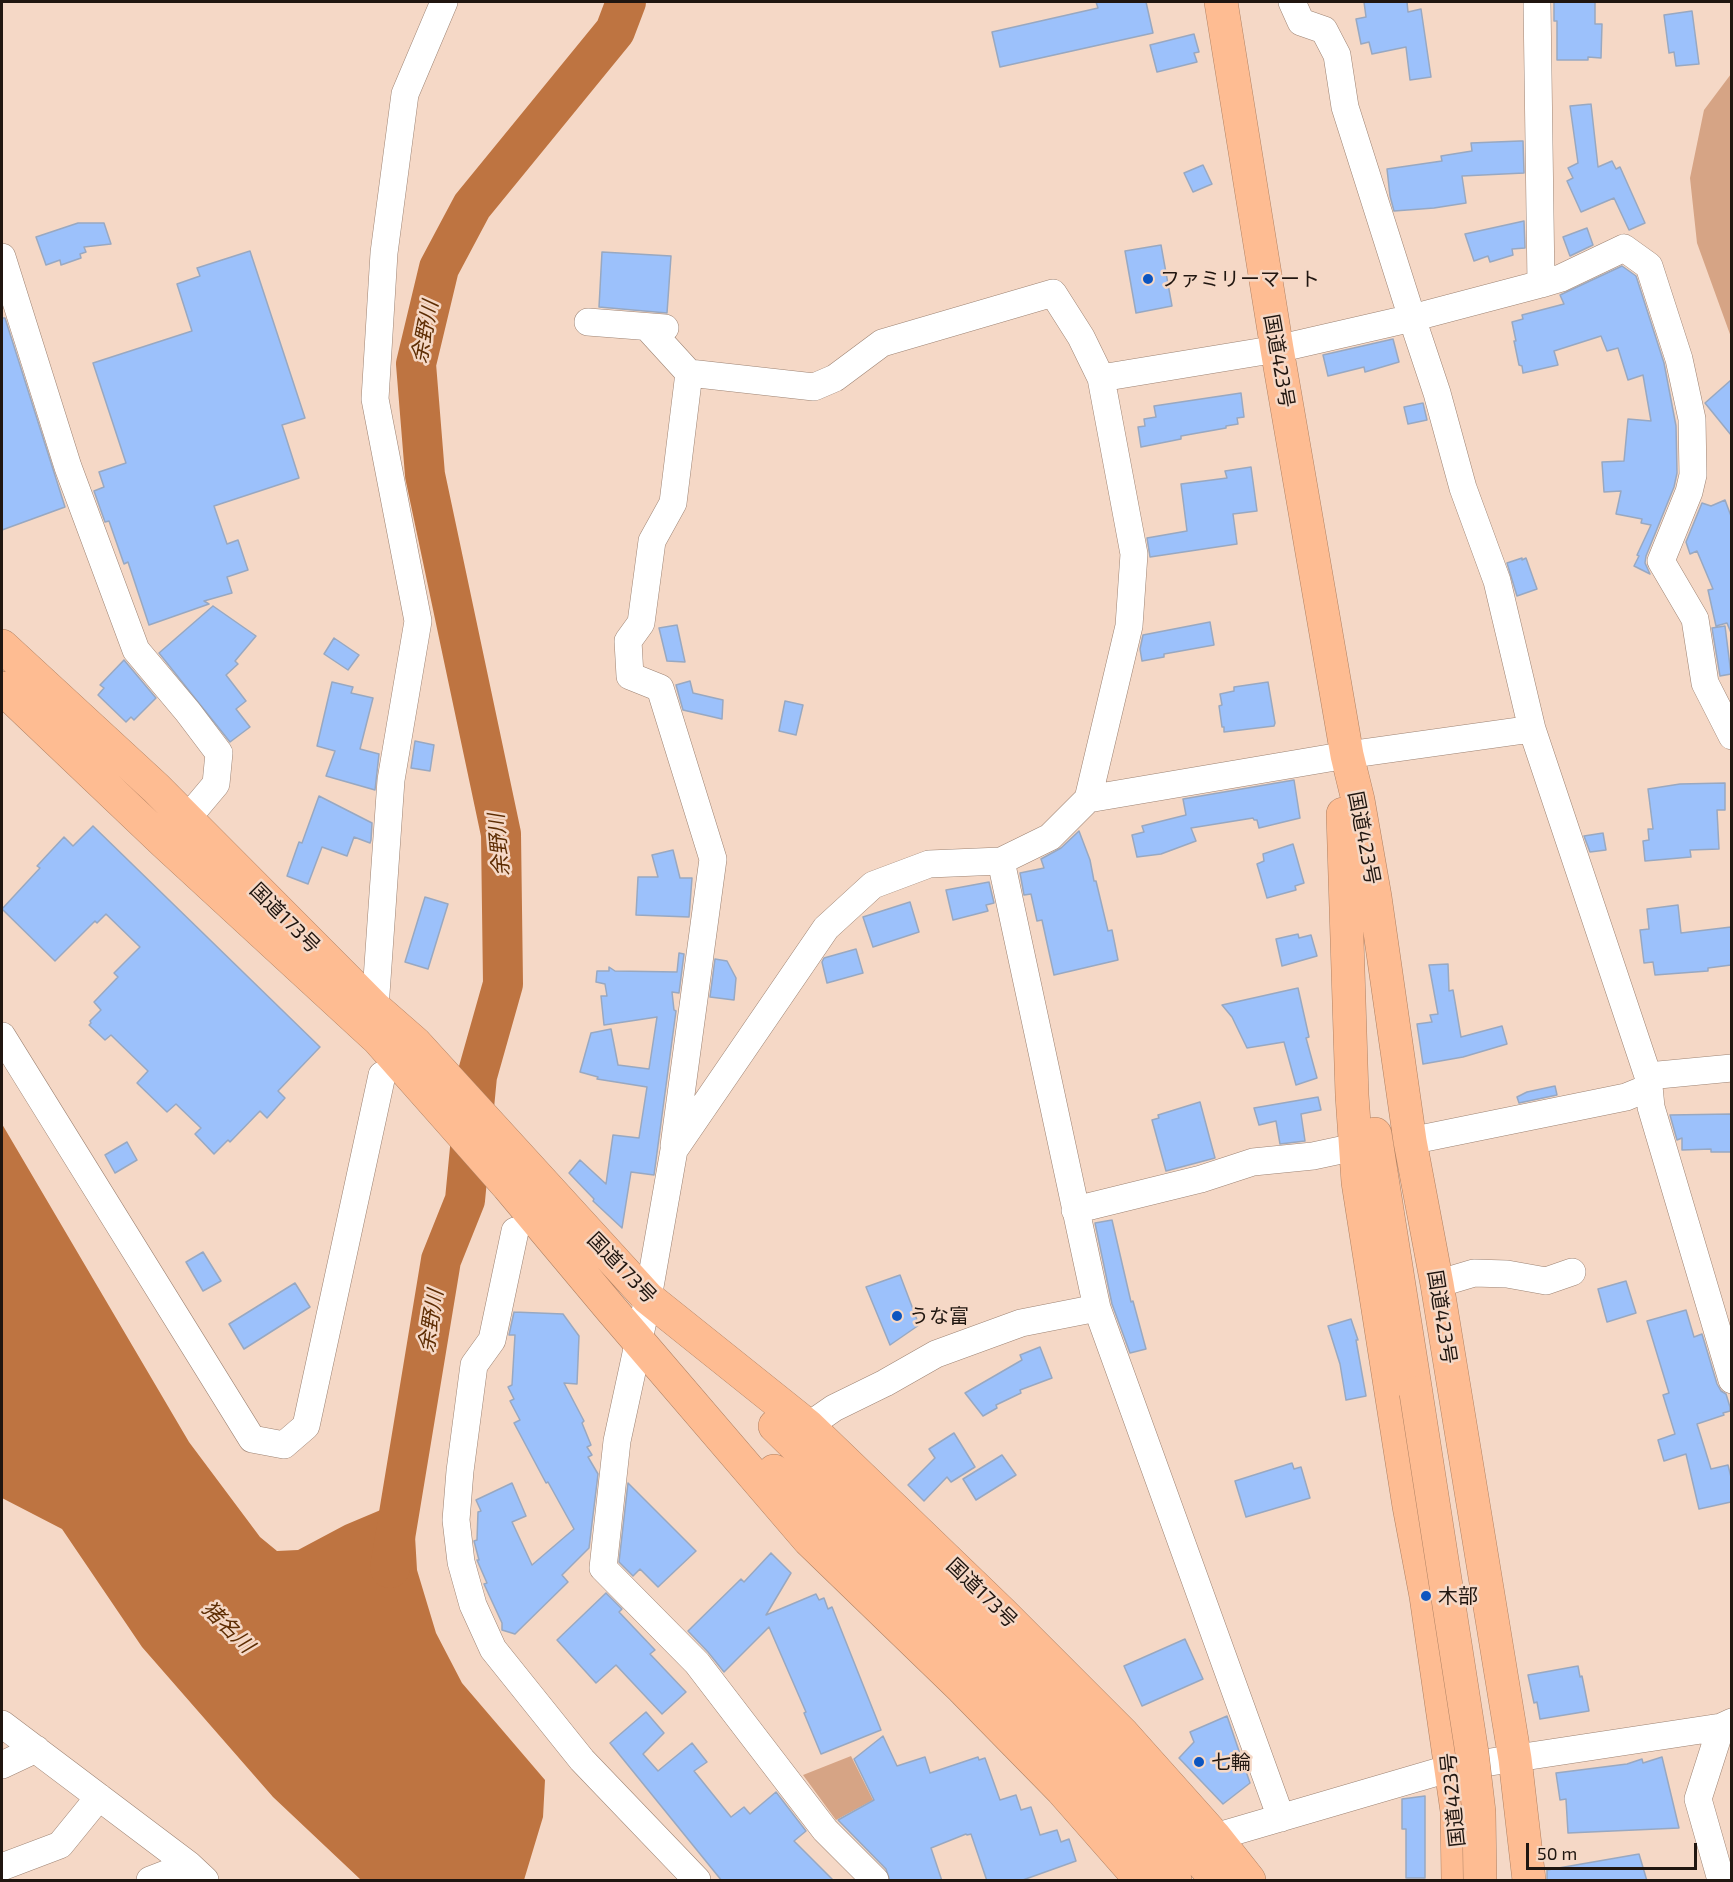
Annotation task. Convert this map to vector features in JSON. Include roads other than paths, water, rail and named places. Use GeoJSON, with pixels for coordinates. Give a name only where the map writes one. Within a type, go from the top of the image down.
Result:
{"type":"FeatureCollection","features":[{"type":"Feature","properties":{"kind":"highway","name":"国道423号"},"geometry":{"type":"LineString","coordinates":[[1221,2],[1277,349],[1347,755],[1358,800],[1375,897],[1410,1141],[1437,1284],[1515,1759],[1529,1881]]}},
{"type":"Feature","properties":{"kind":"highway","name":"国道173号"},"geometry":{"type":"LineString","coordinates":[[2,646],[156,788],[376,1024],[400,1062],[514,1173],[660,1307],[808,1426],[1002,1613],[1115,1726],[1215,1838],[1249,1881]]}},
{"type":"Feature","properties":{"kind":"highway","name":"国道173号"},"geometry":{"type":"LineString","coordinates":[[2,688],[165,843],[376,1024]]}},
{"type":"Feature","properties":{"kind":"highway","name":"国道423号"},"geometry":{"type":"LineString","coordinates":[[1347,755],[1342,785],[1352,1095],[1358,1182],[1409,1506],[1426,1596],[1457,1811],[1458,1881]]}},
{"type":"Feature","properties":{"kind":"highway"},"geometry":{"type":"LineString","coordinates":[[1375,897],[1384,1071],[1400,1184],[1493,1749],[1499,1808],[1500,1881]]}},
{"type":"Feature","properties":{"kind":"highway"},"geometry":{"type":"LineString","coordinates":[[1349,975],[1361,1011],[1381,1178],[1472,1753],[1479,1812],[1480,1881]]}},
{"type":"Feature","properties":{"kind":"highway","name":"国道173号"},"geometry":{"type":"LineString","coordinates":[[514,1173],[650,1354],[809,1540],[954,1680],[1062,1790],[1141,1881]]}},
{"type":"Feature","properties":{"kind":"highway"},"geometry":{"type":"LineString","coordinates":[[660,1307],[997,1665],[1102,1796],[1175,1881]]}},
{"type":"Feature","properties":{"kind":"highway"},"geometry":{"type":"LineString","coordinates":[[650,1354],[827,1520],[997,1665],[1068,1714],[1128,1778],[1217,1881]]}},
{"type":"Feature","properties":{"kind":"street"},"geometry":{"type":"LineString","coordinates":[[376,1024],[392,780],[418,621],[375,399],[384,253],[405,94],[444,2]]}},
{"type":"Feature","properties":{"kind":"street"},"geometry":{"type":"LineString","coordinates":[[1292,2],[1301,22],[1324,30],[1337,56],[1345,107],[1437,393],[1463,488],[1497,581],[1532,729],[1648,1082],[1651,1107],[1731,1380]]}},
{"type":"Feature","properties":{"kind":"street"},"geometry":{"type":"LineString","coordinates":[[1537,2],[1541,284]]}},
{"type":"Feature","properties":{"kind":"street"},"geometry":{"type":"LineString","coordinates":[[1101,378],[1277,349],[1412,318],[1561,278],[1624,248],[1649,266],[1679,358],[1692,418],[1693,475],[1689,492],[1661,561],[1695,619],[1705,683],[1731,736]]}},
{"type":"Feature","properties":{"kind":"street"},"geometry":{"type":"LineString","coordinates":[[2,257],[68,466],[136,650],[189,712],[219,753],[216,784],[165,843]]}},
{"type":"Feature","properties":{"kind":"street"},"geometry":{"type":"LineString","coordinates":[[674,1150],[826,928],[873,885],[929,864],[1002,861],[1050,837],[1088,799],[1129,626],[1134,554],[1101,378],[1080,337],[1053,293],[882,343],[835,378],[814,387],[689,373]]}},
{"type":"Feature","properties":{"kind":"street"},"geometry":{"type":"LineString","coordinates":[[588,322],[659,328],[689,373],[673,503],[652,541],[641,623],[628,641],[630,676],[660,688],[713,859],[674,1150],[660,1307],[650,1354],[617,1441],[603,1568],[697,1664],[825,1830],[875,1881]]}},
{"type":"Feature","properties":{"kind":"street"},"geometry":{"type":"LineString","coordinates":[[1088,799],[1347,755],[1532,729]]}},
{"type":"Feature","properties":{"kind":"street"},"geometry":{"type":"LineString","coordinates":[[1002,861],[1097,1308],[1281,1818]]}},
{"type":"Feature","properties":{"kind":"street"},"geometry":{"type":"LineString","coordinates":[[2,1036],[252,1439],[284,1445],[306,1426],[400,1062]]}},
{"type":"Feature","properties":{"kind":"street"},"geometry":{"type":"LineString","coordinates":[[1410,1141],[1626,1097],[1648,1082],[1731,1068]]}},
{"type":"Feature","properties":{"kind":"street"},"geometry":{"type":"LineString","coordinates":[[1075,1210],[1201,1179],[1253,1162],[1313,1156],[1355,1147]]}},
{"type":"Feature","properties":{"kind":"street"},"geometry":{"type":"LineString","coordinates":[[515,1231],[492,1340],[474,1365],[460,1472],[456,1520],[461,1562],[473,1605],[493,1649],[582,1760],[697,1881]]}},
{"type":"Feature","properties":{"kind":"street"},"geometry":{"type":"LineString","coordinates":[[1437,1284],[1474,1273],[1507,1274],[1546,1281],[1572,1272]]}},
{"type":"Feature","properties":{"kind":"street"},"geometry":{"type":"LineString","coordinates":[[808,1426],[834,1408],[936,1354],[1022,1323],[1097,1308]]}},
{"type":"Feature","properties":{"kind":"street"},"geometry":{"type":"LineString","coordinates":[[2,1724],[197,1873]]}},
{"type":"Feature","properties":{"kind":"street"},"geometry":{"type":"LineString","coordinates":[[1215,1838],[1450,1768],[1726,1724],[1698,1799],[1720,1881]]}},
{"type":"Feature","properties":{"kind":"street"},"geometry":{"type":"LineString","coordinates":[[2,1765],[36,1749]]}},
{"type":"Feature","properties":{"kind":"street"},"geometry":{"type":"LineString","coordinates":[[2,1867],[60,1845],[99,1797]]}},
{"type":"Feature","properties":{"kind":"street"},"geometry":{"type":"LineString","coordinates":[[150,1881],[197,1873]]}},
{"type":"Feature","properties":{"kind":"water","name":"猪名川"},"geometry":{"type":"Polygon","coordinates":[[[2,1124],[189,1442],[260,1537],[277,1551],[298,1550],[345,1525],[383,1509],[414,1519],[417,1570],[436,1633],[462,1683],[545,1780],[543,1817],[524,1880],[361,1880],[273,1797],[142,1647],[62,1529],[2,1498],[2,1124]]]}},
{"type":"Feature","properties":{"kind":"waterway","name":"余野川"},"geometry":{"type":"LineString","coordinates":[[390,1568],[441,1260],[465,1200],[477,1076],[503,984],[501,834],[425,475],[416,364],[439,268],[472,206],[615,31],[626,2]]}},
{"type":"Feature","properties":{"kind":"place","name":"ファミリーマート"},"geometry":{"type":"Point","coordinates":[1148,279]}},
{"type":"Feature","properties":{"kind":"place","name":"うな富"},"geometry":{"type":"Point","coordinates":[897,1316]}},
{"type":"Feature","properties":{"kind":"place","name":"木部"},"geometry":{"type":"Point","coordinates":[1426,1596]}},
{"type":"Feature","properties":{"kind":"place","name":"七輪"},"geometry":{"type":"Point","coordinates":[1199,1762]}}]}
